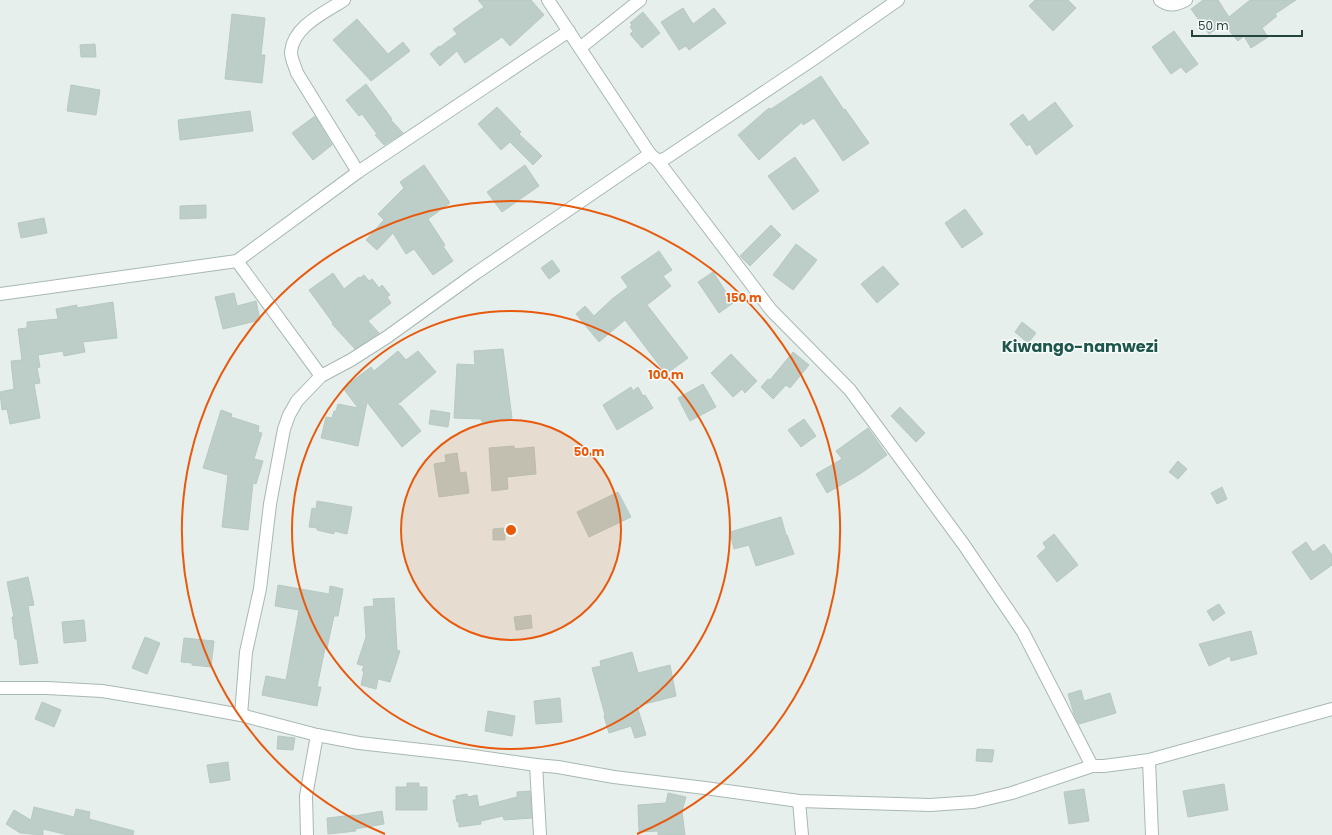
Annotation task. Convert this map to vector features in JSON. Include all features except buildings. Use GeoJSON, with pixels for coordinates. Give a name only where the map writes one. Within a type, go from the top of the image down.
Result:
{"type":"FeatureCollection","features":[{"type":"Feature","properties":{"kind":"street"},"geometry":{"type":"LineString","coordinates":[[344,0],[302,28],[295,39],[291,51],[292,60],[297,73],[358,172]]}},
{"type":"Feature","properties":{"kind":"street"},"geometry":{"type":"LineString","coordinates":[[548,0],[654,157],[771,310],[850,390],[964,545],[1023,632],[1092,766]]}},
{"type":"Feature","properties":{"kind":"street"},"geometry":{"type":"LineString","coordinates":[[580,48],[640,0]]}},
{"type":"Feature","properties":{"kind":"street"},"geometry":{"type":"LineString","coordinates":[[240,715],[246,652],[260,589],[270,504],[284,429],[289,414],[296,401],[321,376],[351,360],[387,337],[476,273],[654,157],[666,158],[815,58],[898,0]]}},
{"type":"Feature","properties":{"kind":"street"},"geometry":{"type":"LineString","coordinates":[[1160,0],[1164,3],[1172,5],[1186,0]]}},
{"type":"Feature","properties":{"kind":"street"},"geometry":{"type":"LineString","coordinates":[[0,294],[237,261],[358,172],[569,31]]}},
{"type":"Feature","properties":{"kind":"street"},"geometry":{"type":"LineString","coordinates":[[237,261],[321,376]]}},
{"type":"Feature","properties":{"kind":"street"},"geometry":{"type":"LineString","coordinates":[[0,688],[47,688],[102,691],[240,715],[359,743],[558,767],[614,777],[799,801],[930,805],[974,802],[1012,793],[1092,766],[1104,766],[1149,760],[1332,709]]}},
{"type":"Feature","properties":{"kind":"street"},"geometry":{"type":"LineString","coordinates":[[307,835],[306,796],[317,734]]}},
{"type":"Feature","properties":{"kind":"street"},"geometry":{"type":"LineString","coordinates":[[1149,760],[1152,835]]}},
{"type":"Feature","properties":{"kind":"street"},"geometry":{"type":"LineString","coordinates":[[536,765],[540,835]]}},
{"type":"Feature","properties":{"kind":"street"},"geometry":{"type":"LineString","coordinates":[[799,801],[802,835]]}},
{"type":"Feature","properties":{"kind":"district","name":"Kiwango-namwezi"},"geometry":{"type":"Point","coordinates":[1080,346]}}]}
